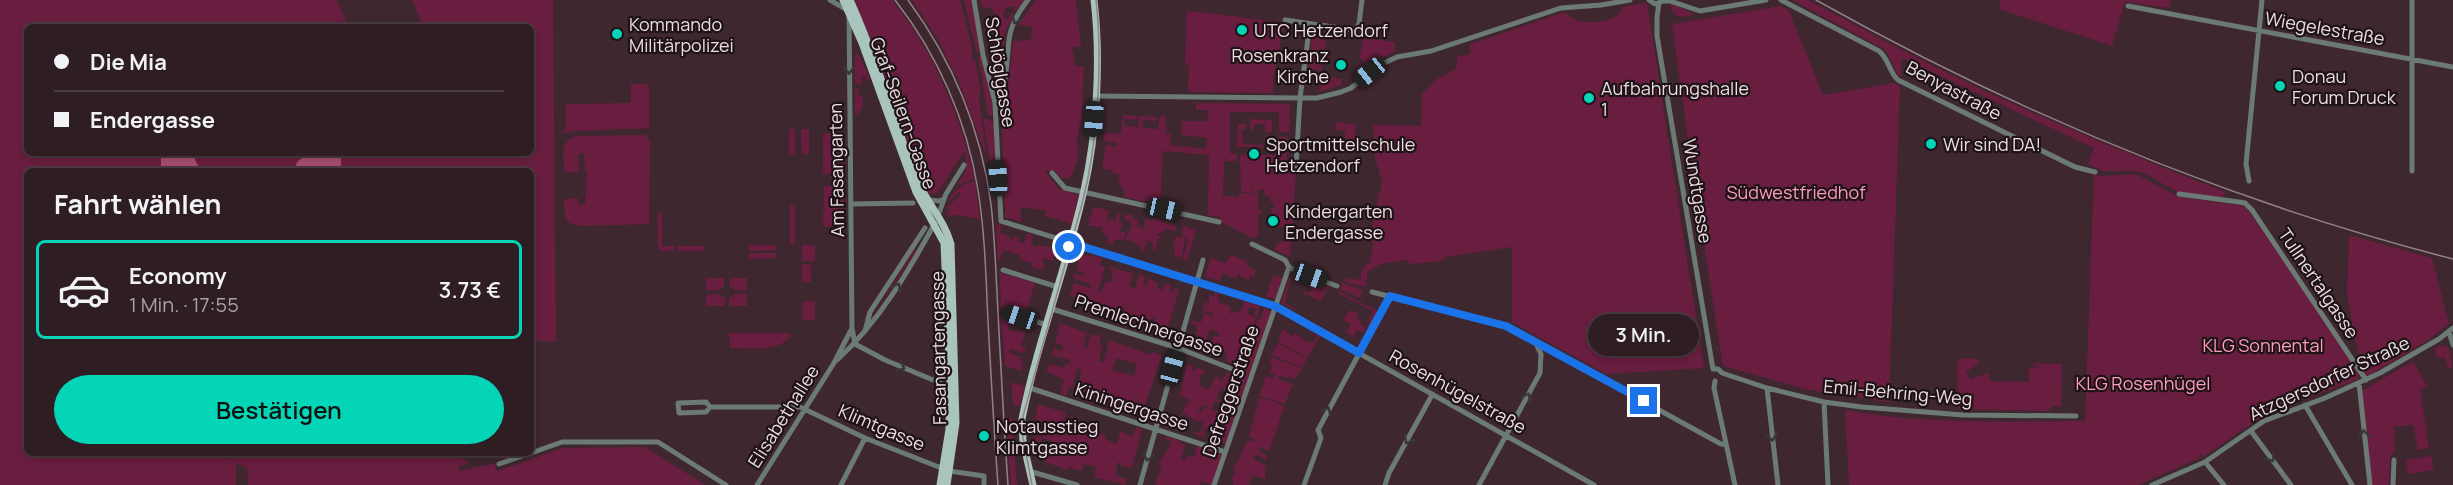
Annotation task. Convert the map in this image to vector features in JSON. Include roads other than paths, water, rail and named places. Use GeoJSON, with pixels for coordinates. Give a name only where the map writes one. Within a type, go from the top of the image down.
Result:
{"type":"FeatureCollection","features":[{"type":"Feature","properties":{"kind":"main road"},"geometry":{"type":"LineString","coordinates":[[850,0],[851,10]]}},
{"type":"Feature","properties":{"kind":"main road"},"geometry":{"type":"LineString","coordinates":[[1031,485],[1021,423],[1084,193],[1092,144],[1095,96],[1097,44],[1094,0]]}},
{"type":"Feature","properties":{"kind":"main road"},"geometry":{"type":"LineString","coordinates":[[840,1],[851,10]]}},
{"type":"Feature","properties":{"kind":"main road","name":"Graf-Seilern-Gasse"},"geometry":{"type":"LineString","coordinates":[[851,10],[914,170],[928,200],[939,213]]}},
{"type":"Feature","properties":{"kind":"main road","name":"Graf-Seilern-Gasse"},"geometry":{"type":"LineString","coordinates":[[851,10],[916,192],[935,223]]}},
{"type":"Feature","properties":{"kind":"main road"},"geometry":{"type":"LineString","coordinates":[[935,223],[939,213]]}},
{"type":"Feature","properties":{"kind":"main road","name":"Fasangartengasse"},"geometry":{"type":"LineString","coordinates":[[939,213],[948,232],[952,257],[956,423],[946,470],[940,485]]}},
{"type":"Feature","properties":{"kind":"main road","name":"Fasangartengasse"},"geometry":{"type":"LineString","coordinates":[[935,223],[944,243],[950,387],[947,485]]}},
{"type":"Feature","properties":{"kind":"street"},"geometry":{"type":"LineString","coordinates":[[830,0],[840,1]]}},
{"type":"Feature","properties":{"kind":"street","name":"Schlöglgasse"},"geometry":{"type":"LineString","coordinates":[[974,0],[983,54],[995,103],[1001,220]]}},
{"type":"Feature","properties":{"kind":"street"},"geometry":{"type":"LineString","coordinates":[[995,103],[999,99],[1004,77],[1011,31],[1028,0]]}},
{"type":"Feature","properties":{"kind":"street"},"geometry":{"type":"LineString","coordinates":[[1285,20],[1352,30],[1358,28],[1362,0]]}},
{"type":"Feature","properties":{"kind":"street"},"geometry":{"type":"LineString","coordinates":[[1095,96],[1317,98],[1351,88],[1380,64],[1397,57],[1431,51],[1561,8],[1630,0]]}},
{"type":"Feature","properties":{"kind":"street"},"geometry":{"type":"LineString","coordinates":[[1678,0],[1685,6]]}},
{"type":"Feature","properties":{"kind":"street"},"geometry":{"type":"LineString","coordinates":[[1657,1],[1700,11],[1766,0]]}},
{"type":"Feature","properties":{"kind":"street","name":"Benyastraße"},"geometry":{"type":"LineString","coordinates":[[1781,0],[1879,51],[1887,60],[1893,76],[1898,80],[2075,166],[2095,172]]}},
{"type":"Feature","properties":{"kind":"street"},"geometry":{"type":"LineString","coordinates":[[2249,181],[2246,166],[2262,0]]}},
{"type":"Feature","properties":{"kind":"street"},"geometry":{"type":"LineString","coordinates":[[2412,0],[2412,171]]}},
{"type":"Feature","properties":{"kind":"street","name":"Wundtgasse"},"geometry":{"type":"LineString","coordinates":[[1657,1],[1657,36],[1713,369]]}},
{"type":"Feature","properties":{"kind":"street","name":"Wiegelestraße"},"geometry":{"type":"LineString","coordinates":[[2128,6],[2453,67]]}},
{"type":"Feature","properties":{"kind":"street","name":"Am Fasangarten"},"geometry":{"type":"LineString","coordinates":[[851,10],[852,328],[855,344]]}},
{"type":"Feature","properties":{"kind":"street"},"geometry":{"type":"LineString","coordinates":[[1296,167],[1300,98],[1310,24]]}},
{"type":"Feature","properties":{"kind":"street"},"geometry":{"type":"LineString","coordinates":[[944,199],[964,165]]}},
{"type":"Feature","properties":{"kind":"street"},"geometry":{"type":"LineString","coordinates":[[1052,173],[1065,188],[1219,222]]}},
{"type":"Feature","properties":{"kind":"street","name":"Tullnertalgasse"},"geometry":{"type":"LineString","coordinates":[[2179,194],[2245,203],[2310,294],[2366,380]]}},
{"type":"Feature","properties":{"kind":"street","name":"Graf-Seilern-Gasse"},"geometry":{"type":"LineString","coordinates":[[928,200],[944,199],[939,213]]}},
{"type":"Feature","properties":{"kind":"street"},"geometry":{"type":"LineString","coordinates":[[851,204],[913,202]]}},
{"type":"Feature","properties":{"kind":"street","name":"Rosenhügelstraße"},"geometry":{"type":"LineString","coordinates":[[1001,220],[1275,306],[1592,484]]}},
{"type":"Feature","properties":{"kind":"street","name":"Elisabethallee"},"geometry":{"type":"LineString","coordinates":[[834,363],[864,335],[935,223]]}},
{"type":"Feature","properties":{"kind":"street","name":"Elisabethallee"},"geometry":{"type":"LineString","coordinates":[[864,335],[870,312],[925,228]]}},
{"type":"Feature","properties":{"kind":"street"},"geometry":{"type":"LineString","coordinates":[[912,248],[921,247],[932,238],[938,238],[944,243]]}},
{"type":"Feature","properties":{"kind":"street"},"geometry":{"type":"LineString","coordinates":[[1252,244],[1285,260],[1289,267],[1298,272],[1337,286]]}},
{"type":"Feature","properties":{"kind":"street"},"geometry":{"type":"LineString","coordinates":[[1140,485],[1203,260]]}},
{"type":"Feature","properties":{"kind":"street","name":"Defreggerstraße"},"geometry":{"type":"LineString","coordinates":[[1214,485],[1289,267]]}},
{"type":"Feature","properties":{"kind":"street"},"geometry":{"type":"LineString","coordinates":[[1004,270],[1058,287]]}},
{"type":"Feature","properties":{"kind":"street"},"geometry":{"type":"LineString","coordinates":[[1372,291],[1506,326],[1721,444],[1726,444]]}},
{"type":"Feature","properties":{"kind":"street"},"geometry":{"type":"LineString","coordinates":[[1304,485],[1321,438],[1318,430],[1390,296]]}},
{"type":"Feature","properties":{"kind":"street","name":"Premlechnergasse"},"geometry":{"type":"LineString","coordinates":[[1052,309],[1178,348],[1237,371]]}},
{"type":"Feature","properties":{"kind":"street"},"geometry":{"type":"LineString","coordinates":[[1007,312],[1047,325]]}},
{"type":"Feature","properties":{"kind":"street","name":"Elisabethallee"},"geometry":{"type":"LineString","coordinates":[[758,485],[834,363],[852,328]]}},
{"type":"Feature","properties":{"kind":"street"},"geometry":{"type":"LineString","coordinates":[[2451,330],[2453,345]]}},
{"type":"Feature","properties":{"kind":"street","name":"Atzgersdorfer Straße"},"geometry":{"type":"LineString","coordinates":[[2152,485],[2163,483],[2205,462],[2264,421],[2366,380],[2419,351],[2451,330]]}},
{"type":"Feature","properties":{"kind":"street"},"geometry":{"type":"LineString","coordinates":[[1479,485],[1540,373],[1541,354],[1535,342]]}},
{"type":"Feature","properties":{"kind":"street"},"geometry":{"type":"LineString","coordinates":[[855,344],[885,360],[950,387]]}},
{"type":"Feature","properties":{"kind":"street"},"geometry":{"type":"LineString","coordinates":[[1714,381],[1721,379],[1722,373],[1718,369],[1713,369],[1710,376],[1714,381],[1735,485]]}},
{"type":"Feature","properties":{"kind":"street","name":"Emil-Behring-Weg"},"geometry":{"type":"LineString","coordinates":[[1722,373],[1767,388],[1824,402],[1872,408],[1955,414],[2076,416]]}},
{"type":"Feature","properties":{"kind":"street"},"geometry":{"type":"LineString","coordinates":[[2359,383],[2370,485]]}},
{"type":"Feature","properties":{"kind":"street","name":"Kiningergasse"},"geometry":{"type":"LineString","coordinates":[[1030,388],[1225,452]]}},
{"type":"Feature","properties":{"kind":"street"},"geometry":{"type":"LineString","coordinates":[[1767,388],[1778,485]]}},
{"type":"Feature","properties":{"kind":"street"},"geometry":{"type":"LineString","coordinates":[[1385,485],[1389,473],[1432,395]]}},
{"type":"Feature","properties":{"kind":"street"},"geometry":{"type":"LineString","coordinates":[[706,402],[710,407],[706,412],[679,413],[678,403],[706,402]]}},
{"type":"Feature","properties":{"kind":"street"},"geometry":{"type":"LineString","coordinates":[[1824,402],[1828,485]]}},
{"type":"Feature","properties":{"kind":"street"},"geometry":{"type":"LineString","coordinates":[[2305,405],[2352,485]]}},
{"type":"Feature","properties":{"kind":"street"},"geometry":{"type":"LineString","coordinates":[[710,407],[800,407],[805,409]]}},
{"type":"Feature","properties":{"kind":"street","name":"Klimtgasse"},"geometry":{"type":"LineString","coordinates":[[805,409],[865,438],[946,470],[984,476],[984,485]]}},
{"type":"Feature","properties":{"kind":"street"},"geometry":{"type":"LineString","coordinates":[[2251,431],[2291,485]]}},
{"type":"Feature","properties":{"kind":"street"},"geometry":{"type":"LineString","coordinates":[[841,485],[865,438]]}},
{"type":"Feature","properties":{"kind":"street"},"geometry":{"type":"LineString","coordinates":[[534,452],[562,442],[658,442],[726,485]]}},
{"type":"Feature","properties":{"kind":"street"},"geometry":{"type":"LineString","coordinates":[[499,464],[522,456]]}},
{"type":"Feature","properties":{"kind":"street"},"geometry":{"type":"LineString","coordinates":[[2393,485],[2394,460]]}},
{"type":"Feature","properties":{"kind":"street"},"geometry":{"type":"LineString","coordinates":[[2205,462],[2224,485]]}},
{"type":"Feature","properties":{"kind":"street"},"geometry":{"type":"LineString","coordinates":[[1028,471],[1077,485]]}},
{"type":"Feature","properties":{"kind":"tram line"},"geometry":{"type":"LineString","coordinates":[[1032,485],[1022,432],[1023,416],[1082,204],[1092,155],[1099,76],[1096,0]]}},
{"type":"Feature","properties":{"kind":"railway"},"geometry":{"type":"LineString","coordinates":[[895,0],[925,43],[937,66],[958,114],[973,164],[984,239],[998,485]]}},
{"type":"Feature","properties":{"kind":"railway"},"geometry":{"type":"LineString","coordinates":[[908,0],[951,71],[972,123],[986,176],[994,231],[1008,485]]}},
{"type":"Feature","properties":{"kind":"railway"},"geometry":{"type":"LineString","coordinates":[[1816,0],[1969,80],[2126,150],[2207,182],[2288,210],[2453,259]]}},
{"type":"Feature","properties":{"kind":"place","name":"UTC Hetzendorf"},"geometry":{"type":"Point","coordinates":[1242,30]}},
{"type":"Feature","properties":{"kind":"place","name":"Kommando Militärpolizei"},"geometry":{"type":"Point","coordinates":[617,34]}},
{"type":"Feature","properties":{"kind":"place","name":"Rosenkranz Kirche"},"geometry":{"type":"Point","coordinates":[1341,65]}},
{"type":"Feature","properties":{"kind":"place","name":"Donau Forum Druck"},"geometry":{"type":"Point","coordinates":[2280,86]}},
{"type":"Feature","properties":{"kind":"place","name":"Aufbahrungshalle 1"},"geometry":{"type":"Point","coordinates":[1589,98]}},
{"type":"Feature","properties":{"kind":"place","name":"Wir sind DA!"},"geometry":{"type":"Point","coordinates":[1931,144]}},
{"type":"Feature","properties":{"kind":"place","name":"Sportmittelschule Hetzendorf"},"geometry":{"type":"Point","coordinates":[1254,154]}},
{"type":"Feature","properties":{"kind":"place","name":"Kindergarten Endergasse"},"geometry":{"type":"Point","coordinates":[1273,221]}},
{"type":"Feature","properties":{"kind":"place","name":"Notausstieg Klimtgasse"},"geometry":{"type":"Point","coordinates":[984,436]}},
{"type":"Feature","properties":{"kind":"park label","name":"Südwestfriedhof"},"geometry":{"type":"Point","coordinates":[1796,192]}},
{"type":"Feature","properties":{"kind":"park label","name":"KLG Sonnental"},"geometry":{"type":"Point","coordinates":[2263,345]}},
{"type":"Feature","properties":{"kind":"park label","name":"KLG Rosenhügel"},"geometry":{"type":"Point","coordinates":[2143,383]}}]}
